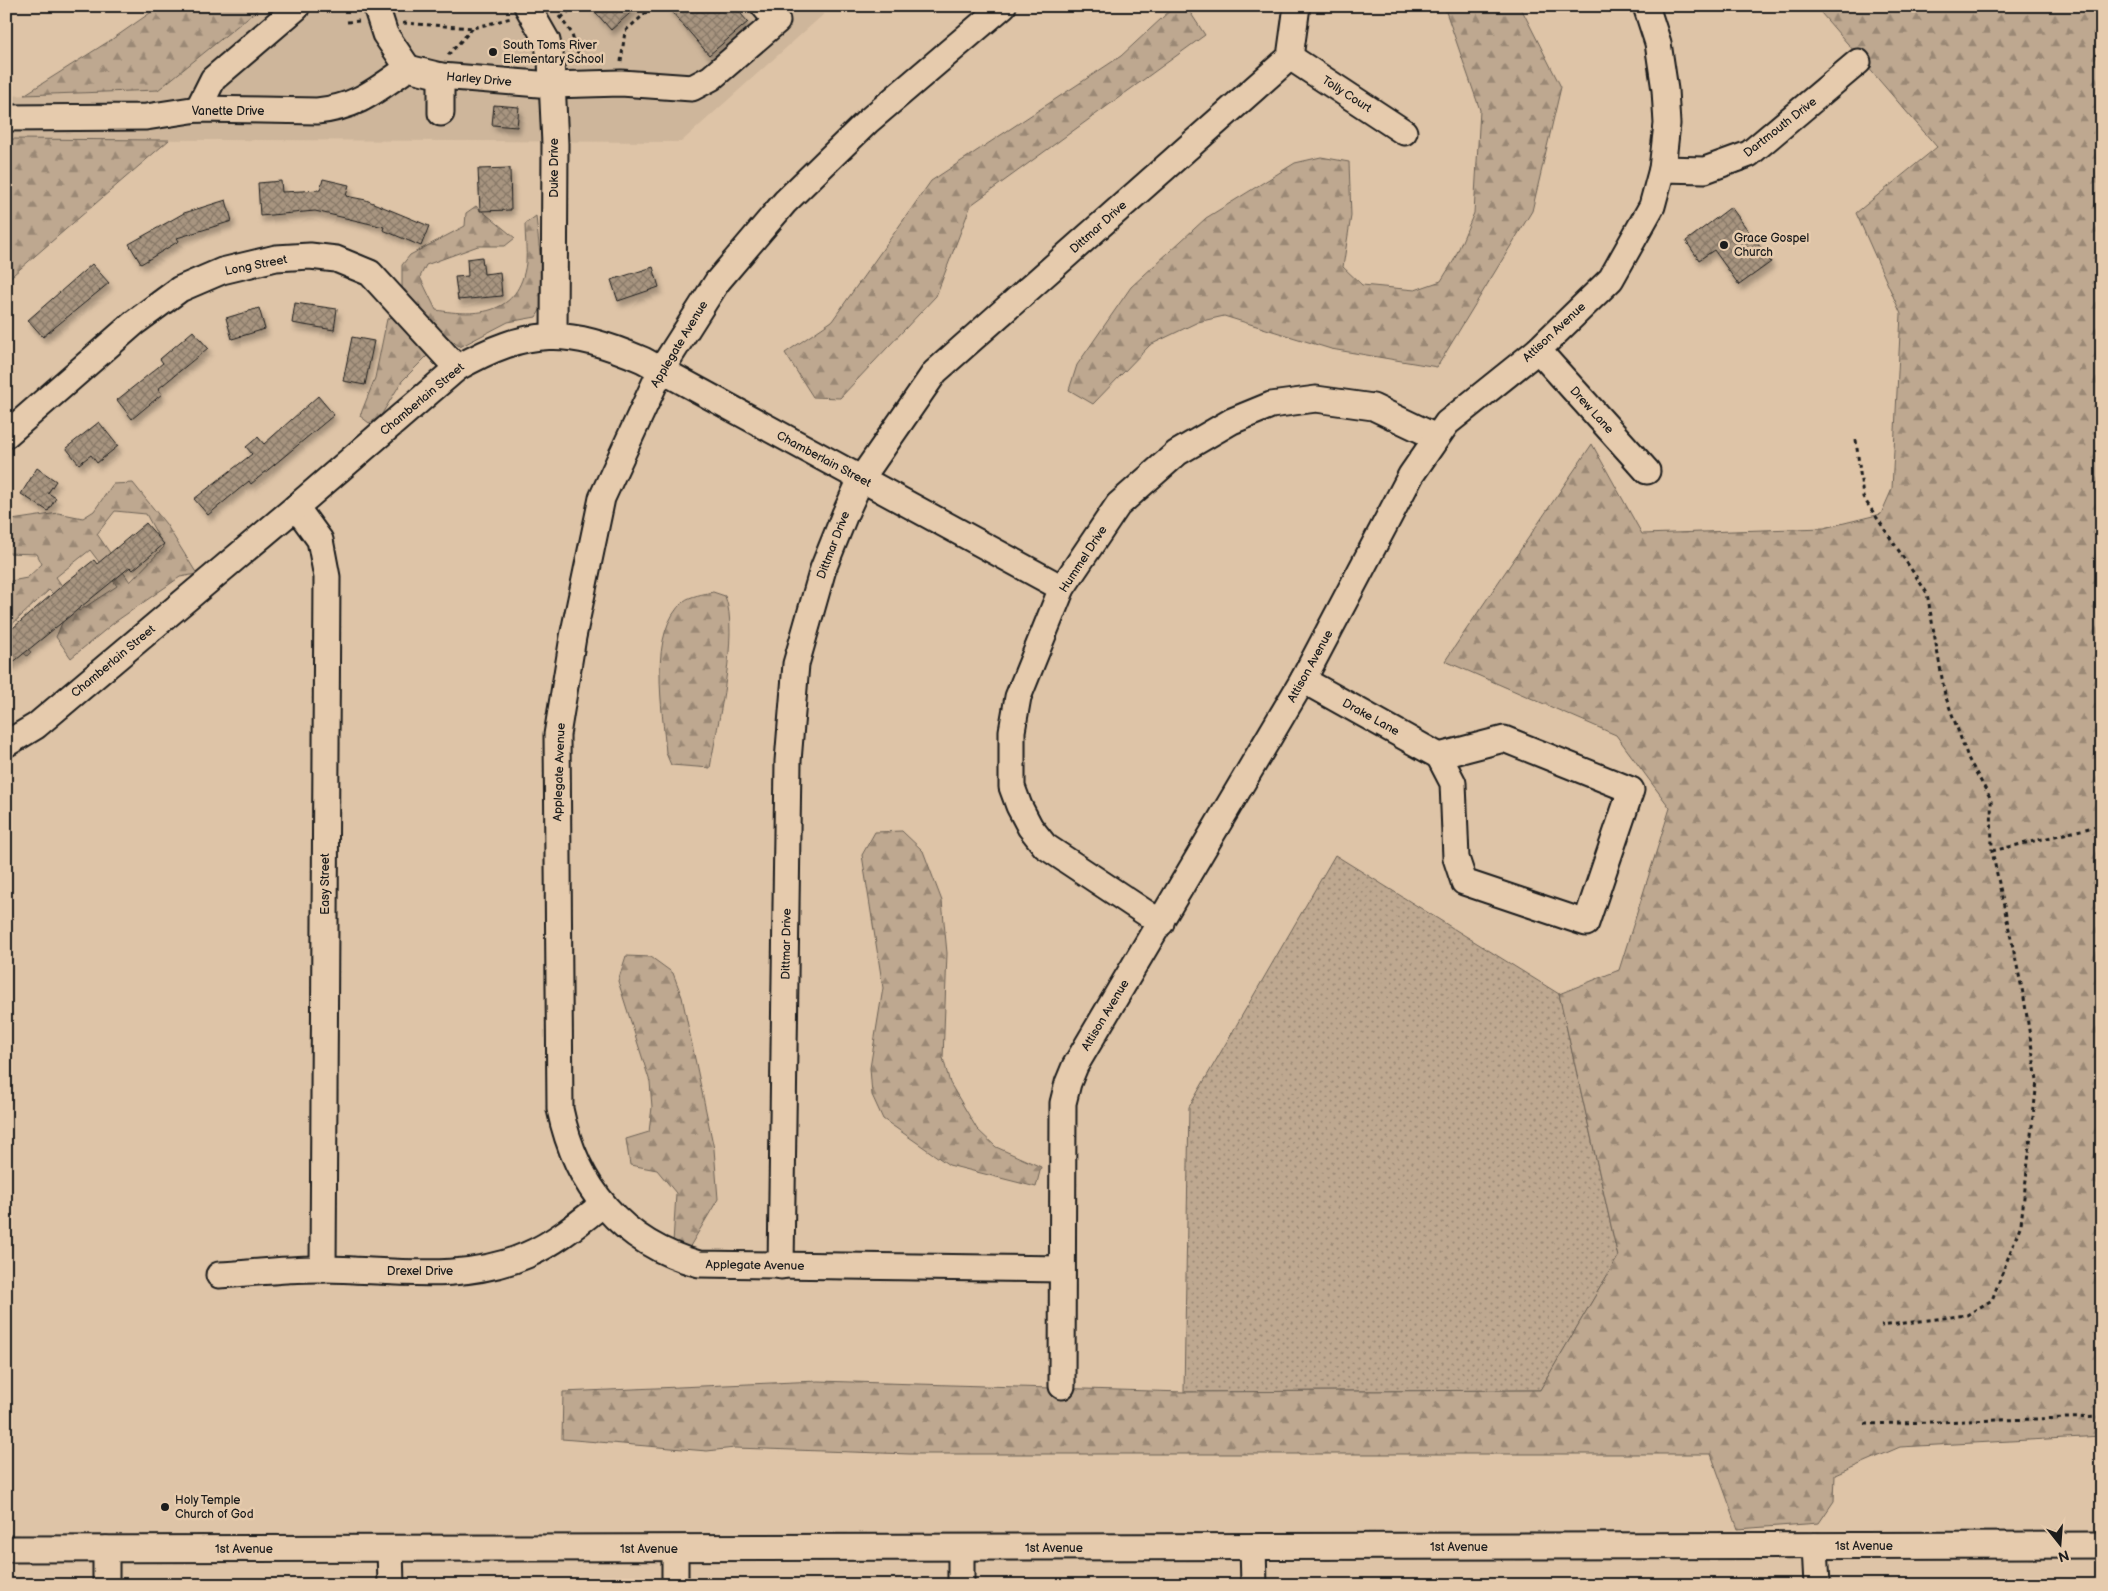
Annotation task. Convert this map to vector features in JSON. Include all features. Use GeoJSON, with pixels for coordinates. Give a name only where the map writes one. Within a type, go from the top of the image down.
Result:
{"type":"FeatureCollection","features":[{"type":"Feature","properties":{"kind":"street","name":"Harley Drive"},"geometry":{"type":"LineString","coordinates":[[408,68],[444,66],[551,85],[621,82],[692,88],[711,78],[776,21],[764,6]]}},
{"type":"Feature","properties":{"kind":"street","name":"Applegate Avenue"},"geometry":{"type":"LineString","coordinates":[[1003,6],[867,122],[785,202],[716,282],[661,370],[602,498],[573,637],[557,735],[560,1109],[566,1136],[583,1177],[603,1204],[629,1231],[673,1257],[699,1264],[1062,1269]]}},
{"type":"Feature","properties":{"kind":"street"},"geometry":{"type":"LineString","coordinates":[[1290,57],[1297,6]]}},
{"type":"Feature","properties":{"kind":"street","name":"Attison Avenue"},"geometry":{"type":"LineString","coordinates":[[1062,1386],[1064,1103],[1068,1083],[1075,1066],[1303,680],[1411,475],[1436,437],[1447,423],[1538,350],[1610,279],[1652,206],[1662,169],[1667,124],[1665,90],[1658,43],[1646,6]]}},
{"type":"Feature","properties":{"kind":"street"},"geometry":{"type":"LineString","coordinates":[[198,109],[213,79],[296,8]]}},
{"type":"Feature","properties":{"kind":"street","name":"Duke Drive"},"geometry":{"type":"LineString","coordinates":[[524,11],[547,41],[551,60],[555,144],[554,336]]}},
{"type":"Feature","properties":{"kind":"street"},"geometry":{"type":"LineString","coordinates":[[371,14],[408,68]]}},
{"type":"Feature","properties":{"kind":"street","name":"Tolly Court"},"geometry":{"type":"LineString","coordinates":[[1290,57],[1404,132]]}},
{"type":"Feature","properties":{"kind":"street","name":"Dittmar Drive"},"geometry":{"type":"LineString","coordinates":[[781,1266],[788,761],[796,664],[822,568],[861,479],[935,372],[1290,57]]}},
{"type":"Feature","properties":{"kind":"street","name":"Dartmouth Drive"},"geometry":{"type":"LineString","coordinates":[[1662,169],[1705,170],[1749,154],[1858,62]]}},
{"type":"Feature","properties":{"kind":"street"},"geometry":{"type":"LineString","coordinates":[[440,114],[444,66]]}},
{"type":"Feature","properties":{"kind":"street","name":"Vanette Drive"},"geometry":{"type":"LineString","coordinates":[[6,118],[146,118],[198,109],[336,110],[358,102],[408,68]]}},
{"type":"Feature","properties":{"kind":"street","name":"Long Street"},"geometry":{"type":"LineString","coordinates":[[6,434],[134,322],[180,289],[222,271],[276,258],[310,256],[336,258],[370,273],[457,368]]}},
{"type":"Feature","properties":{"kind":"street","name":"Chamberlain Street"},"geometry":{"type":"LineString","coordinates":[[6,744],[36,726],[296,507],[457,368],[485,352],[522,338],[554,336],[596,342],[635,357],[1062,588]]}},
{"type":"Feature","properties":{"kind":"street","name":"Drew Lane"},"geometry":{"type":"LineString","coordinates":[[1538,350],[1647,471]]}},
{"type":"Feature","properties":{"kind":"street","name":"Hummel Drive"},"geometry":{"type":"LineString","coordinates":[[1161,923],[1045,846],[1030,827],[1012,787],[1012,731],[1018,697],[1062,588],[1118,505],[1177,453],[1232,421],[1255,411],[1271,405],[1316,399],[1373,407],[1436,437]]}},
{"type":"Feature","properties":{"kind":"street","name":"Easy Street"},"geometry":{"type":"LineString","coordinates":[[296,507],[320,540],[327,577],[323,1269]]}},
{"type":"Feature","properties":{"kind":"street","name":"Drake Lane"},"geometry":{"type":"LineString","coordinates":[[1303,680],[1439,756]]}},
{"type":"Feature","properties":{"kind":"street"},"geometry":{"type":"LineString","coordinates":[[1504,739],[1631,790],[1586,924],[1464,882],[1456,858],[1453,783],[1439,756],[1504,739]]}},
{"type":"Feature","properties":{"kind":"street","name":"Drexel Drive"},"geometry":{"type":"LineString","coordinates":[[219,1276],[323,1269],[444,1274],[490,1267],[526,1256],[551,1243],[603,1204]]}},
{"type":"Feature","properties":{"kind":"street","name":"1st Avenue"},"geometry":{"type":"LineString","coordinates":[[6,1549],[961,1549],[2102,1545]]}},
{"type":"Feature","properties":{"kind":"street"},"geometry":{"type":"LineString","coordinates":[[1815,1546],[1817,1585]]}},
{"type":"Feature","properties":{"kind":"street"},"geometry":{"type":"LineString","coordinates":[[1253,1547],[1254,1585]]}},
{"type":"Feature","properties":{"kind":"street"},"geometry":{"type":"LineString","coordinates":[[106,1549],[106,1585]]}},
{"type":"Feature","properties":{"kind":"street"},"geometry":{"type":"LineString","coordinates":[[675,1549],[675,1585]]}},
{"type":"Feature","properties":{"kind":"street"},"geometry":{"type":"LineString","coordinates":[[961,1549],[961,1585]]}},
{"type":"Feature","properties":{"kind":"street"},"geometry":{"type":"LineString","coordinates":[[390,1550],[391,1585]]}},
{"type":"Feature","properties":{"kind":"path"},"geometry":{"type":"LineString","coordinates":[[561,18],[575,6]]}},
{"type":"Feature","properties":{"kind":"path"},"geometry":{"type":"LineString","coordinates":[[612,63],[620,63],[625,31],[654,6]]}},
{"type":"Feature","properties":{"kind":"path"},"geometry":{"type":"LineString","coordinates":[[396,23],[473,28],[524,11]]}},
{"type":"Feature","properties":{"kind":"path"},"geometry":{"type":"LineString","coordinates":[[556,12],[572,32],[579,63],[588,63]]}},
{"type":"Feature","properties":{"kind":"path"},"geometry":{"type":"LineString","coordinates":[[347,22],[371,14]]}},
{"type":"Feature","properties":{"kind":"path"},"geometry":{"type":"LineString","coordinates":[[444,66],[473,28]]}},
{"type":"Feature","properties":{"kind":"path"},"geometry":{"type":"LineString","coordinates":[[1856,440],[1863,497],[1927,593],[1945,695],[1970,760],[1990,799],[1992,852],[2024,998],[2037,1081],[2021,1224],[1992,1300],[1967,1315],[1881,1326]]}},
{"type":"Feature","properties":{"kind":"path"},"geometry":{"type":"LineString","coordinates":[[1992,852],[2102,825]]}},
{"type":"Feature","properties":{"kind":"path"},"geometry":{"type":"LineString","coordinates":[[1865,1424],[2102,1417]]}},
{"type":"Feature","properties":{"kind":"shaded area","name":"South Toms River Elementary School"},"geometry":{"type":"Polygon","coordinates":[[[262,6],[818,6],[824,14],[681,142],[6,139],[6,96],[158,90],[262,6]]]}},
{"type":"Feature","properties":{"kind":"green space"},"geometry":{"type":"Polygon","coordinates":[[[160,6],[262,6],[158,90],[24,95],[114,38],[160,6]]]}},
{"type":"Feature","properties":{"kind":"green space"},"geometry":{"type":"Polygon","coordinates":[[[1175,6],[1186,6],[1205,35],[971,205],[936,296],[840,398],[813,397],[785,353],[832,321],[931,181],[1121,56],[1175,6]]]}},
{"type":"Feature","properties":{"kind":"green space"},"geometry":{"type":"Polygon","coordinates":[[[1444,6],[1520,6],[1561,87],[1532,211],[1437,367],[1331,349],[1224,316],[1198,322],[1150,345],[1093,404],[1069,390],[1077,365],[1131,287],[1206,218],[1295,163],[1321,157],[1349,162],[1351,216],[1343,267],[1362,285],[1415,290],[1441,281],[1454,260],[1474,213],[1480,110],[1444,6]]]}},
{"type":"Feature","properties":{"kind":"green space"},"geometry":{"type":"Polygon","coordinates":[[[1815,6],[2102,6],[2102,1436],[1900,1447],[1835,1475],[1834,1501],[1819,1523],[1738,1529],[1711,1454],[910,1454],[735,1448],[707,1451],[562,1439],[563,1392],[818,1381],[1184,1392],[1540,1390],[1618,1257],[1559,994],[1619,970],[1670,808],[1616,735],[1445,661],[1592,444],[1642,534],[1824,528],[1881,514],[1892,489],[1901,314],[1856,213],[1937,147],[1815,6]]]}},
{"type":"Feature","properties":{"kind":"green space"},"geometry":{"type":"Polygon","coordinates":[[[6,139],[169,140],[6,281],[6,139]]]}},
{"type":"Feature","properties":{"kind":"green space"},"geometry":{"type":"Polygon","coordinates":[[[476,206],[515,238],[505,246],[478,246],[426,265],[420,277],[436,310],[467,313],[481,312],[494,309],[506,303],[515,293],[522,280],[526,263],[525,224],[536,216],[545,302],[536,317],[508,322],[460,347],[408,305],[402,292],[402,265],[410,255],[465,226],[466,213],[476,206]]]}},
{"type":"Feature","properties":{"kind":"green space"},"geometry":{"type":"Polygon","coordinates":[[[399,314],[434,349],[402,381],[380,417],[369,423],[360,416],[375,378],[387,319],[399,314]]]}},
{"type":"Feature","properties":{"kind":"green space"},"geometry":{"type":"Polygon","coordinates":[[[133,483],[166,524],[197,574],[180,577],[115,622],[71,658],[56,637],[68,609],[49,590],[7,629],[31,652],[27,656],[6,637],[6,582],[27,578],[42,564],[37,554],[6,553],[6,513],[12,520],[58,513],[83,518],[94,511],[113,484],[133,483]],[[115,511],[97,534],[130,582],[164,547],[146,514],[115,511]],[[90,550],[56,577],[79,611],[117,586],[90,550]]]}},
{"type":"Feature","properties":{"kind":"green space"},"geometry":{"type":"Polygon","coordinates":[[[713,592],[725,596],[729,613],[730,633],[726,680],[710,768],[671,765],[666,753],[660,672],[665,632],[672,615],[684,601],[693,596],[713,592]]]}},
{"type":"Feature","properties":{"kind":"green space"},"geometry":{"type":"Polygon","coordinates":[[[902,831],[923,851],[942,901],[947,953],[943,1058],[950,1083],[977,1129],[996,1147],[1041,1167],[1036,1187],[949,1165],[883,1119],[872,1095],[870,1068],[883,988],[862,855],[875,832],[902,831]]]}},
{"type":"Feature","properties":{"kind":"green space"},"geometry":{"type":"Polygon","coordinates":[[[1335,855],[1559,994],[1618,1257],[1540,1390],[1184,1392],[1189,1107],[1335,855]]]}},
{"type":"Feature","properties":{"kind":"green space"},"geometry":{"type":"Polygon","coordinates":[[[626,956],[651,957],[673,973],[682,997],[714,1149],[718,1199],[689,1248],[673,1243],[676,1193],[657,1170],[630,1165],[626,1139],[649,1132],[652,1107],[650,1082],[618,981],[626,956]]]}},
{"type":"Feature","properties":{"kind":"building"},"geometry":{"type":"Polygon","coordinates":[[[590,6],[638,6],[611,30],[590,6]]]}},
{"type":"Feature","properties":{"kind":"building"},"geometry":{"type":"Polygon","coordinates":[[[667,6],[734,6],[748,22],[709,55],[667,6]]]}},
{"type":"Feature","properties":{"kind":"building"},"geometry":{"type":"Polygon","coordinates":[[[494,105],[519,107],[517,127],[492,125],[494,105]]]}},
{"type":"Feature","properties":{"kind":"building"},"geometry":{"type":"Polygon","coordinates":[[[510,168],[511,210],[480,211],[478,169],[510,168]]]}},
{"type":"Feature","properties":{"kind":"building"},"geometry":{"type":"Polygon","coordinates":[[[323,179],[349,185],[346,196],[366,200],[429,226],[421,246],[383,230],[384,227],[315,211],[260,216],[258,183],[281,181],[282,192],[320,190],[323,179]]]}},
{"type":"Feature","properties":{"kind":"building"},"geometry":{"type":"Polygon","coordinates":[[[226,200],[232,221],[177,238],[179,241],[141,264],[129,244],[184,213],[226,200]]]}},
{"type":"Feature","properties":{"kind":"building","name":"Grace Gospel Church"},"geometry":{"type":"Polygon","coordinates":[[[1731,207],[1771,262],[1739,285],[1714,250],[1699,260],[1686,241],[1731,207]]]}},
{"type":"Feature","properties":{"kind":"building"},"geometry":{"type":"Polygon","coordinates":[[[482,257],[484,274],[500,272],[502,296],[458,300],[455,277],[468,276],[467,259],[482,257]]]}},
{"type":"Feature","properties":{"kind":"building"},"geometry":{"type":"Polygon","coordinates":[[[92,264],[109,283],[43,337],[28,320],[92,264]]]}},
{"type":"Feature","properties":{"kind":"building"},"geometry":{"type":"Polygon","coordinates":[[[653,267],[659,287],[618,301],[611,280],[653,267]]]}},
{"type":"Feature","properties":{"kind":"building"},"geometry":{"type":"Polygon","coordinates":[[[295,303],[337,309],[334,330],[292,323],[295,303]]]}},
{"type":"Feature","properties":{"kind":"building"},"geometry":{"type":"Polygon","coordinates":[[[259,308],[265,329],[232,339],[226,318],[259,308]]]}},
{"type":"Feature","properties":{"kind":"building"},"geometry":{"type":"Polygon","coordinates":[[[193,331],[208,348],[158,389],[162,394],[132,419],[117,400],[163,363],[160,359],[193,331]]]}},
{"type":"Feature","properties":{"kind":"building"},"geometry":{"type":"Polygon","coordinates":[[[352,337],[374,341],[365,385],[343,381],[352,337]]]}},
{"type":"Feature","properties":{"kind":"building"},"geometry":{"type":"Polygon","coordinates":[[[318,396],[334,415],[251,484],[249,481],[208,515],[194,499],[252,454],[246,447],[258,437],[264,444],[318,396]]]}},
{"type":"Feature","properties":{"kind":"building"},"geometry":{"type":"Polygon","coordinates":[[[99,422],[118,446],[97,463],[91,455],[79,464],[66,448],[99,422]]]}},
{"type":"Feature","properties":{"kind":"building"},"geometry":{"type":"Polygon","coordinates":[[[37,468],[56,481],[48,493],[56,498],[48,511],[21,494],[37,468]]]}},
{"type":"Feature","properties":{"kind":"building"},"geometry":{"type":"Polygon","coordinates":[[[146,523],[164,544],[133,570],[130,567],[6,668],[6,634],[94,560],[97,564],[146,523]]]}},
{"type":"Feature","properties":{"kind":"place","name":"South Toms River Elementary School"},"geometry":{"type":"Point","coordinates":[493,52]}},
{"type":"Feature","properties":{"kind":"place","name":"Grace Gospel Church"},"geometry":{"type":"Point","coordinates":[1724,245]}},
{"type":"Feature","properties":{"kind":"place","name":"Holy Temple Church of God"},"geometry":{"type":"Point","coordinates":[165,1507]}}]}
